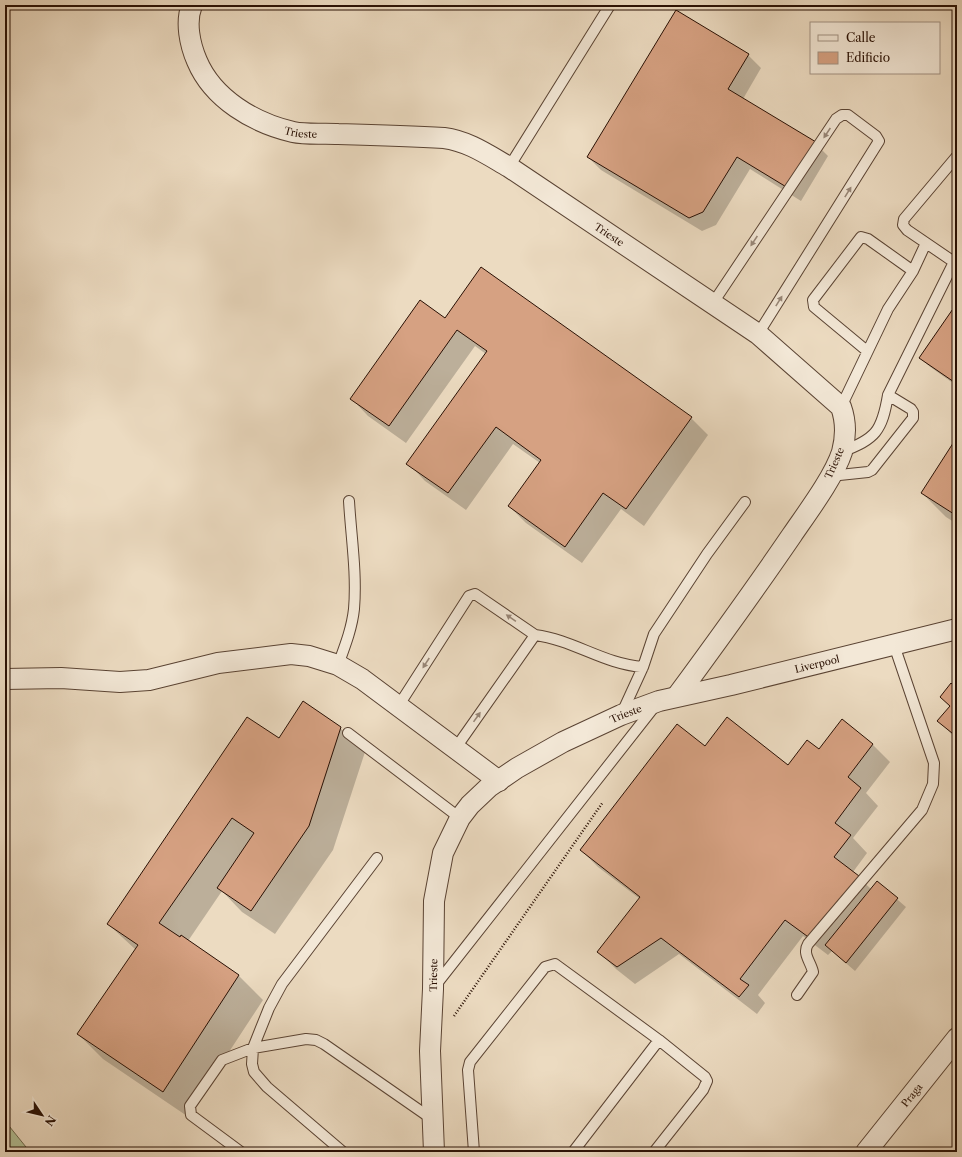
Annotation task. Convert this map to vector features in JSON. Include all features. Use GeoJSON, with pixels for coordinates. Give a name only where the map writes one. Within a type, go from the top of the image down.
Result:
{"type":"FeatureCollection","features":[{"type":"Feature","properties":{"kind":"street","name":"Trieste"},"geometry":{"type":"LineString","coordinates":[[192,5],[189,30],[193,52],[202,72],[215,88],[236,108],[260,121],[294,132],[456,139],[474,147],[508,167],[758,334],[841,407],[844,415],[845,426],[841,452],[814,503],[757,586],[668,699],[621,715],[563,742],[517,768],[480,795],[460,818],[443,853],[437,876],[434,901],[433,989],[430,1051],[434,1152]]}},
{"type":"Feature","properties":{"kind":"street","name":"Liverpool"},"geometry":{"type":"LineString","coordinates":[[668,699],[731,685],[957,629]]}},
{"type":"Feature","properties":{"kind":"street"},"geometry":{"type":"LineString","coordinates":[[5,679],[61,678],[120,682],[149,680],[218,663],[291,654],[309,656],[338,665],[362,679],[399,705],[499,781]]}},
{"type":"Feature","properties":{"kind":"street","name":"Praga"},"geometry":{"type":"LineString","coordinates":[[866,1152],[957,1038]]}},
{"type":"Feature","properties":{"kind":"lane"},"geometry":{"type":"LineString","coordinates":[[508,167],[610,5]]}},
{"type":"Feature","properties":{"kind":"lane"},"geometry":{"type":"LineString","coordinates":[[713,303],[836,120],[842,115],[848,115],[876,136],[879,141],[758,334]]}},
{"type":"Feature","properties":{"kind":"lane"},"geometry":{"type":"LineString","coordinates":[[841,452],[863,444],[873,437],[885,412],[888,394],[955,260],[907,230],[904,226],[904,219],[957,156]]}},
{"type":"Feature","properties":{"kind":"lane"},"geometry":{"type":"LineString","coordinates":[[867,351],[814,308],[813,300],[861,237],[868,239],[913,271]]}},
{"type":"Feature","properties":{"kind":"lane"},"geometry":{"type":"LineString","coordinates":[[841,407],[888,309],[913,271],[926,243]]}},
{"type":"Feature","properties":{"kind":"lane"},"geometry":{"type":"LineString","coordinates":[[829,476],[868,472],[872,470],[913,418],[913,412],[911,409],[888,394]]}},
{"type":"Feature","properties":{"kind":"lane"},"geometry":{"type":"LineString","coordinates":[[338,665],[350,630],[354,609],[355,587],[349,501]]}},
{"type":"Feature","properties":{"kind":"lane"},"geometry":{"type":"LineString","coordinates":[[621,715],[643,666],[654,634],[707,554],[745,502]]}},
{"type":"Feature","properties":{"kind":"lane"},"geometry":{"type":"LineString","coordinates":[[399,705],[469,596],[475,594],[535,635],[550,637],[626,666],[643,666]]}},
{"type":"Feature","properties":{"kind":"lane"},"geometry":{"type":"LineString","coordinates":[[455,749],[535,635]]}},
{"type":"Feature","properties":{"kind":"lane"},"geometry":{"type":"LineString","coordinates":[[797,995],[813,972],[808,957],[805,954],[805,949],[808,944],[922,810],[933,784],[934,763],[894,645]]}},
{"type":"Feature","properties":{"kind":"lane"},"geometry":{"type":"LineString","coordinates":[[433,989],[668,699]]}},
{"type":"Feature","properties":{"kind":"lane"},"geometry":{"type":"LineString","coordinates":[[348,733],[460,818]]}},
{"type":"Feature","properties":{"kind":"lane"},"geometry":{"type":"LineString","coordinates":[[343,1152],[267,1087],[254,1072],[252,1064],[253,1048],[269,1008],[282,984],[377,858]]}},
{"type":"Feature","properties":{"kind":"lane"},"geometry":{"type":"LineString","coordinates":[[474,1152],[468,1070],[470,1062],[545,967],[555,964],[560,966],[659,1040],[705,1077],[707,1081],[703,1090],[654,1152]]}},
{"type":"Feature","properties":{"kind":"lane"},"geometry":{"type":"LineString","coordinates":[[241,1152],[191,1115],[190,1106],[220,1062],[253,1048],[306,1038],[316,1040],[432,1119]]}},
{"type":"Feature","properties":{"kind":"lane"},"geometry":{"type":"LineString","coordinates":[[573,1152],[659,1040]]}},
{"type":"Feature","properties":{"kind":"path"},"geometry":{"type":"LineString","coordinates":[[452,1019],[605,799]]}},
{"type":"Feature","properties":{"kind":"green space"},"geometry":{"type":"Polygon","coordinates":[[[5,1121],[30,1152],[5,1152],[5,1121]]]}},
{"type":"Feature","properties":{"kind":"building"},"geometry":{"type":"Polygon","coordinates":[[[676,10],[749,54],[728,89],[816,142],[788,188],[737,157],[703,212],[689,218],[587,157],[676,10]]]}},
{"type":"Feature","properties":{"kind":"building"},"geometry":{"type":"Polygon","coordinates":[[[481,267],[692,417],[626,509],[603,493],[565,547],[508,506],[541,460],[496,427],[448,493],[406,464],[487,351],[457,330],[389,426],[350,399],[420,300],[445,318],[481,267]]]}},
{"type":"Feature","properties":{"kind":"building"},"geometry":{"type":"Polygon","coordinates":[[[957,303],[957,384],[919,358],[957,303]]]}},
{"type":"Feature","properties":{"kind":"building"},"geometry":{"type":"Polygon","coordinates":[[[957,437],[957,516],[921,493],[957,437]]]}},
{"type":"Feature","properties":{"kind":"building"},"geometry":{"type":"Polygon","coordinates":[[[951,683],[957,689],[957,737],[937,721],[950,706],[940,697],[951,683]]]}},
{"type":"Feature","properties":{"kind":"building"},"geometry":{"type":"Polygon","coordinates":[[[303,701],[341,727],[309,826],[251,911],[217,888],[254,833],[232,818],[159,923],[180,937],[181,935],[239,975],[163,1092],[77,1034],[138,945],[107,924],[247,717],[279,738],[303,701]]]}},
{"type":"Feature","properties":{"kind":"building"},"geometry":{"type":"Polygon","coordinates":[[[727,717],[788,765],[807,740],[819,749],[842,719],[873,744],[848,777],[861,788],[835,823],[851,835],[834,857],[859,876],[811,939],[785,920],[740,979],[749,985],[739,997],[661,938],[617,967],[597,952],[640,897],[580,850],[677,724],[705,746],[727,717]]]}},
{"type":"Feature","properties":{"kind":"building"},"geometry":{"type":"Polygon","coordinates":[[[877,881],[898,898],[846,963],[825,945],[877,881]]]}}]}
